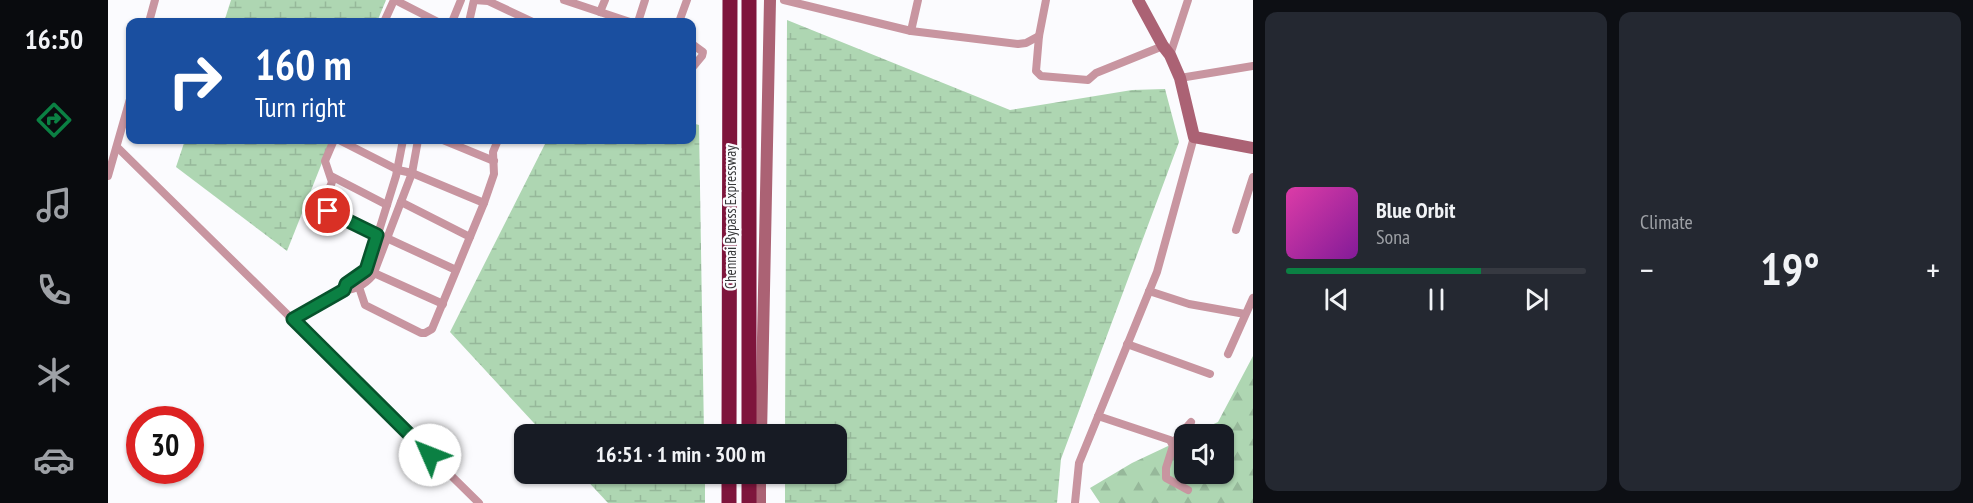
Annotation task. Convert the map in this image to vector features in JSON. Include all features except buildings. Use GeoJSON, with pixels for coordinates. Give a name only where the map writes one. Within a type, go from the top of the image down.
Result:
{"type":"FeatureCollection","features":[{"type":"Feature","properties":{"kind":"highway","name":"Chennai Bypass Expressway"},"geometry":{"type":"LineString","coordinates":[[729,424],[730,0]]}},
{"type":"Feature","properties":{"kind":"highway","name":"Chennai Bypass Expressway"},"geometry":{"type":"LineString","coordinates":[[749,0],[749,424]]}},
{"type":"Feature","properties":{"kind":"highway"},"geometry":{"type":"LineString","coordinates":[[729,484],[729,503]]}},
{"type":"Feature","properties":{"kind":"highway"},"geometry":{"type":"LineString","coordinates":[[749,484],[749,503]]}},
{"type":"Feature","properties":{"kind":"street"},"geometry":{"type":"LineString","coordinates":[[150,18],[155,0]]}},
{"type":"Feature","properties":{"kind":"street"},"geometry":{"type":"LineString","coordinates":[[386,18],[394,0],[430,18]]}},
{"type":"Feature","properties":{"kind":"street"},"geometry":{"type":"LineString","coordinates":[[454,18],[461,0]]}},
{"type":"Feature","properties":{"kind":"street"},"geometry":{"type":"LineString","coordinates":[[470,18],[474,0],[488,1],[524,18]]}},
{"type":"Feature","properties":{"kind":"street"},"geometry":{"type":"LineString","coordinates":[[600,12],[605,0]]}},
{"type":"Feature","properties":{"kind":"street"},"geometry":{"type":"LineString","coordinates":[[639,18],[645,0]]}},
{"type":"Feature","properties":{"kind":"street"},"geometry":{"type":"LineString","coordinates":[[681,18],[687,0]]}},
{"type":"Feature","properties":{"kind":"street"},"geometry":{"type":"LineString","coordinates":[[761,424],[770,0]]}},
{"type":"Feature","properties":{"kind":"street"},"geometry":{"type":"LineString","coordinates":[[784,0],[911,31],[1018,44],[1026,43],[1039,36]]}},
{"type":"Feature","properties":{"kind":"street"},"geometry":{"type":"LineString","coordinates":[[911,31],[918,0]]}},
{"type":"Feature","properties":{"kind":"street"},"geometry":{"type":"LineString","coordinates":[[1046,0],[1039,36],[1036,71],[1041,76],[1088,80],[1096,73],[1166,51],[1188,0]]}},
{"type":"Feature","properties":{"kind":"street"},"geometry":{"type":"LineString","coordinates":[[1075,503],[1079,463],[1156,272],[1194,137],[1180,78],[1138,0]]}},
{"type":"Feature","properties":{"kind":"street"},"geometry":{"type":"LineString","coordinates":[[568,1],[618,18]]}},
{"type":"Feature","properties":{"kind":"street"},"geometry":{"type":"LineString","coordinates":[[696,47],[703,52],[696,63]]}},
{"type":"Feature","properties":{"kind":"street"},"geometry":{"type":"LineString","coordinates":[[1180,78],[1253,66]]}},
{"type":"Feature","properties":{"kind":"street"},"geometry":{"type":"LineString","coordinates":[[108,176],[126,114]]}},
{"type":"Feature","properties":{"kind":"street"},"geometry":{"type":"LineString","coordinates":[[1194,137],[1253,148]]}},
{"type":"Feature","properties":{"kind":"street"},"geometry":{"type":"LineString","coordinates":[[332,144],[325,161],[331,176],[331,185],[325,199],[328,211],[456,270]]}},
{"type":"Feature","properties":{"kind":"street"},"geometry":{"type":"LineString","coordinates":[[347,144],[398,170],[412,173],[484,203]]}},
{"type":"Feature","properties":{"kind":"street"},"geometry":{"type":"LineString","coordinates":[[402,144],[398,170],[387,205],[366,270],[358,282],[363,301],[371,310],[421,333],[432,329],[484,203],[494,174],[493,152],[496,144]]}},
{"type":"Feature","properties":{"kind":"street"},"geometry":{"type":"LineString","coordinates":[[293,319],[344,290],[346,284],[358,282],[374,273],[412,173],[417,144]]}},
{"type":"Feature","properties":{"kind":"street"},"geometry":{"type":"LineString","coordinates":[[453,144],[494,161]]}},
{"type":"Feature","properties":{"kind":"street"},"geometry":{"type":"LineString","coordinates":[[117,147],[478,503]]}},
{"type":"Feature","properties":{"kind":"street"},"geometry":{"type":"LineString","coordinates":[[331,176],[387,205]]}},
{"type":"Feature","properties":{"kind":"street"},"geometry":{"type":"LineString","coordinates":[[1236,230],[1253,177]]}},
{"type":"Feature","properties":{"kind":"street"},"geometry":{"type":"LineString","coordinates":[[401,202],[470,237]]}},
{"type":"Feature","properties":{"kind":"street"},"geometry":{"type":"LineString","coordinates":[[374,273],[443,304]]}},
{"type":"Feature","properties":{"kind":"street"},"geometry":{"type":"LineString","coordinates":[[1149,291],[1189,304],[1245,314]]}},
{"type":"Feature","properties":{"kind":"street"},"geometry":{"type":"LineString","coordinates":[[1228,354],[1253,298]]}},
{"type":"Feature","properties":{"kind":"street"},"geometry":{"type":"LineString","coordinates":[[1127,344],[1210,374]]}},
{"type":"Feature","properties":{"kind":"street"},"geometry":{"type":"LineString","coordinates":[[1098,416],[1170,440],[1173,443]]}},
{"type":"Feature","properties":{"kind":"street"},"geometry":{"type":"LineString","coordinates":[[1188,490],[1166,478],[1166,468],[1173,443],[1191,423]]}},
{"type":"Feature","properties":{"kind":"street"},"geometry":{"type":"LineString","coordinates":[[760,484],[760,503]]}},
{"type":"Feature","properties":{"kind":"green space"},"geometry":{"type":"Polygon","coordinates":[[[231,0],[386,0],[379,18],[225,18],[231,0]]]}},
{"type":"Feature","properties":{"kind":"green space"},"geometry":{"type":"Polygon","coordinates":[[[787,20],[1010,110],[1132,90],[1165,89],[1179,142],[1061,459],[1057,503],[785,503],[785,484],[847,484],[847,424],[785,424],[787,20]]]}},
{"type":"Feature","properties":{"kind":"green space"},"geometry":{"type":"Polygon","coordinates":[[[696,124],[699,125],[704,424],[535,424],[450,332],[545,144],[696,144],[696,124]]]}},
{"type":"Feature","properties":{"kind":"green space"},"geometry":{"type":"Polygon","coordinates":[[[184,144],[329,144],[287,251],[176,167],[184,144]]]}},
{"type":"Feature","properties":{"kind":"green space"},"geometry":{"type":"Polygon","coordinates":[[[1253,356],[1253,503],[1100,503],[1090,488],[1132,463],[1174,443],[1174,484],[1234,484],[1234,424],[1214,424],[1218,422],[1253,356]]]}},
{"type":"Feature","properties":{"kind":"green space"},"geometry":{"type":"Polygon","coordinates":[[[590,484],[705,484],[705,503],[608,503],[590,484]]]}},
{"type":"Feature","properties":{"kind":"route"},"geometry":{"type":"LineString","coordinates":[[328,211],[377,235],[368,266],[364,272],[346,284],[344,290],[293,319],[430,455]]}}]}
